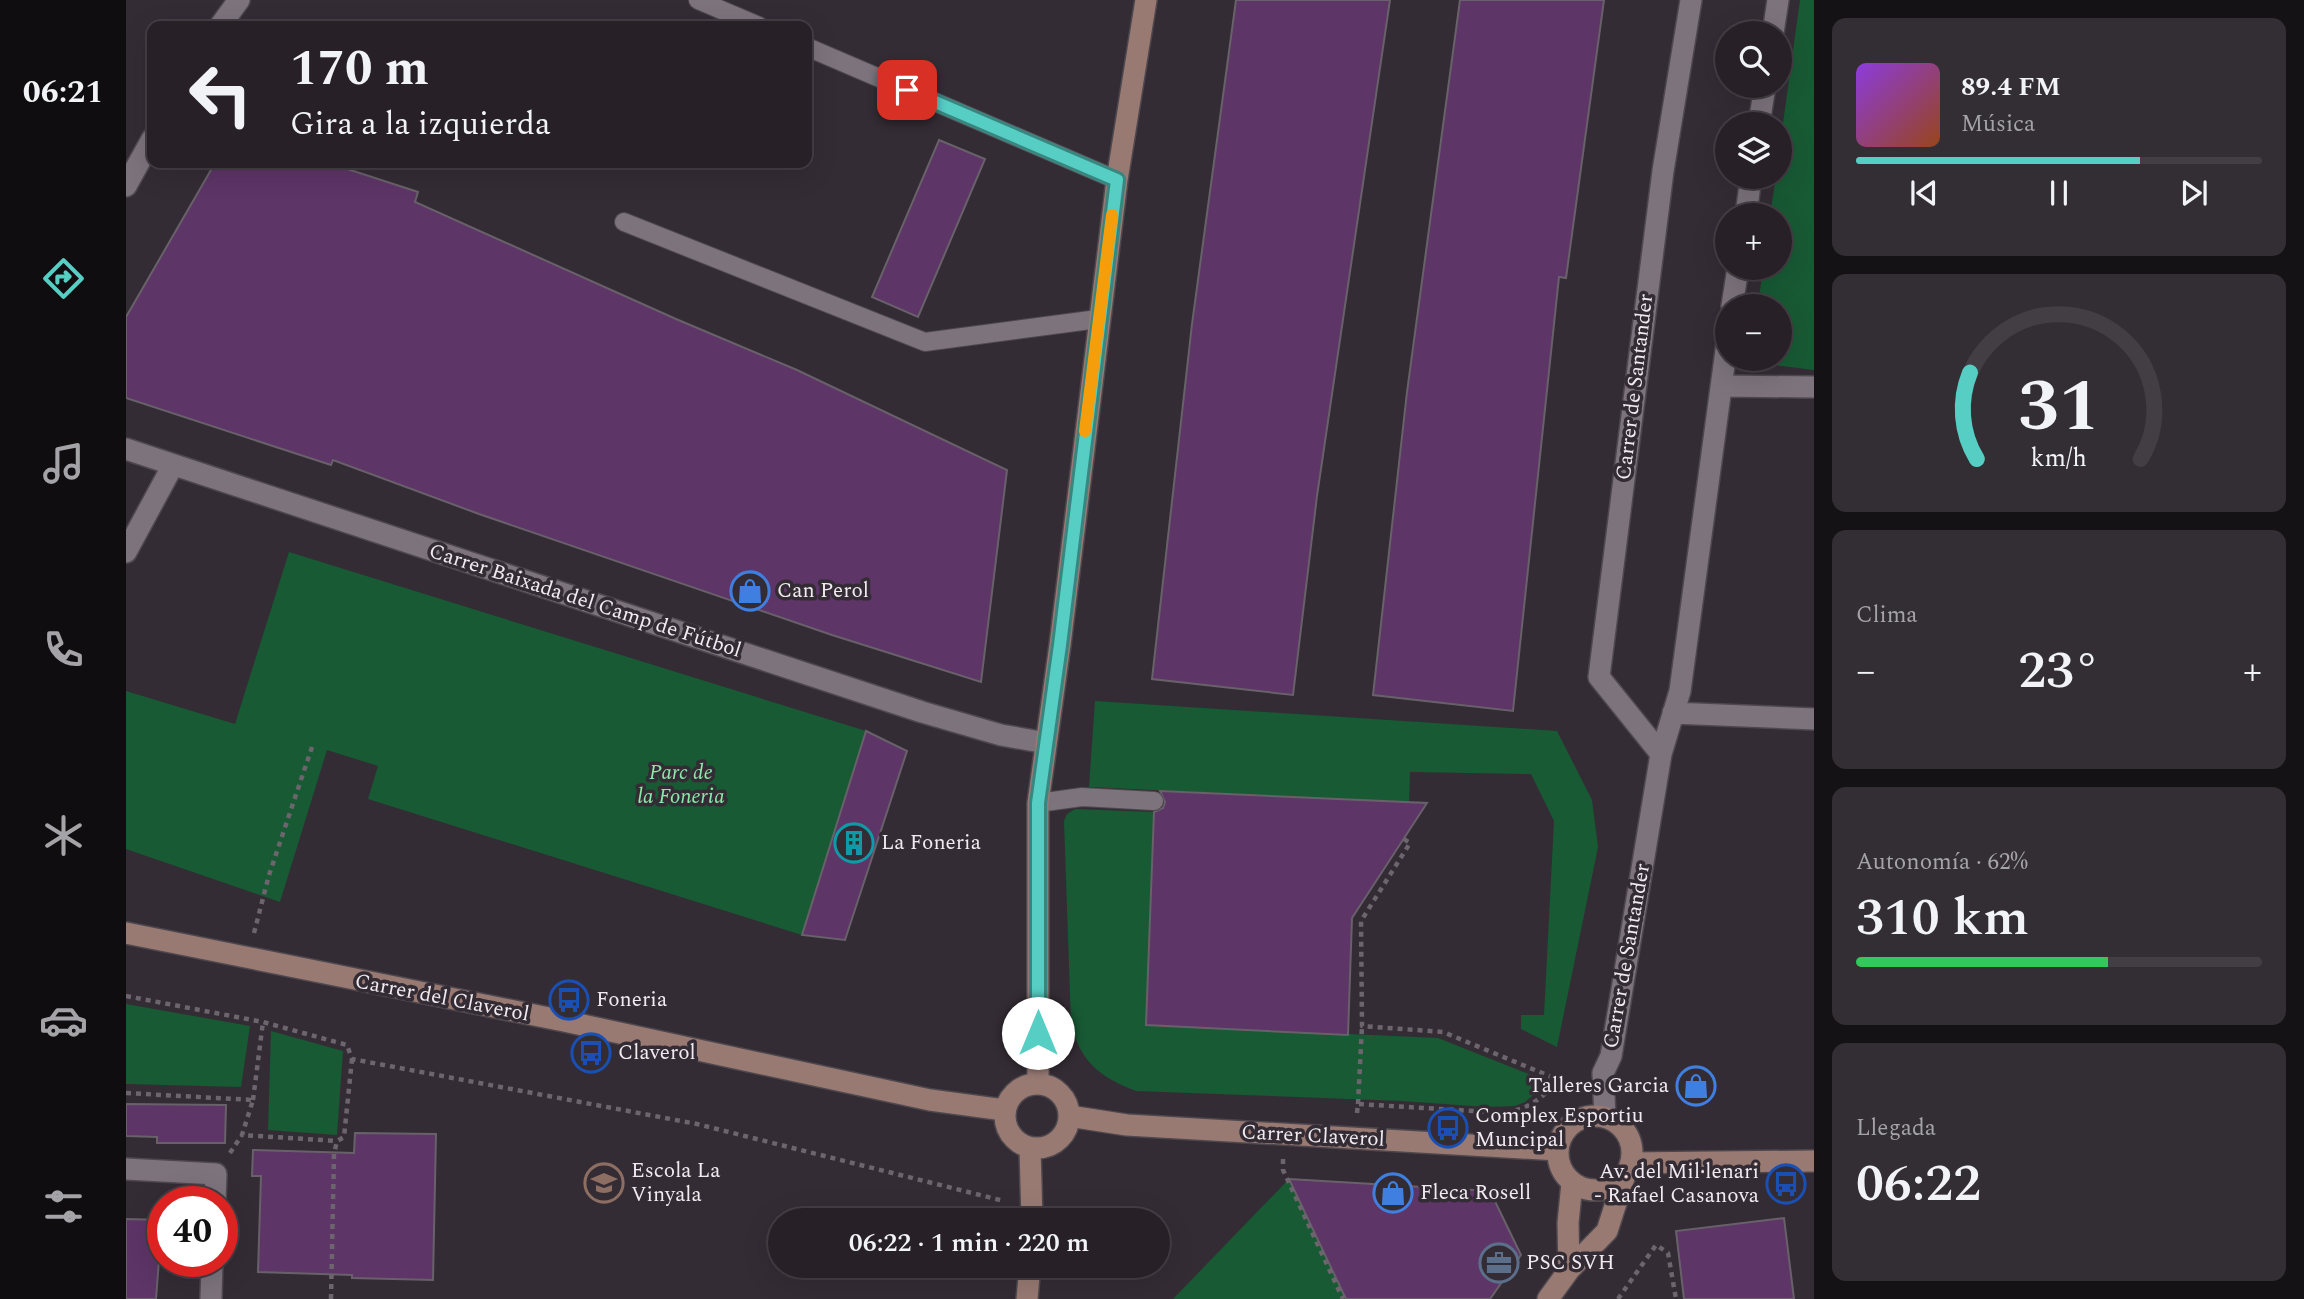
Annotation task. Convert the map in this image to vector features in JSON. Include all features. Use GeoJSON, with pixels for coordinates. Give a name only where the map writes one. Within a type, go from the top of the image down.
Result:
{"type":"FeatureCollection","features":[{"type":"Feature","properties":{"kind":"street"},"geometry":{"type":"LineString","coordinates":[[224,21],[239,0]]}},
{"type":"Feature","properties":{"kind":"street"},"geometry":{"type":"LineString","coordinates":[[1038,1083],[1038,803],[1098,319],[1146,0]]}},
{"type":"Feature","properties":{"kind":"street","name":"Carrer de Santander"},"geometry":{"type":"LineString","coordinates":[[1661,754],[1599,677],[1660,198],[1690,0]]}},
{"type":"Feature","properties":{"kind":"street"},"geometry":{"type":"LineString","coordinates":[[1774,21],[1777,0]]}},
{"type":"Feature","properties":{"kind":"street"},"geometry":{"type":"LineString","coordinates":[[126,186],[147,148]]}},
{"type":"Feature","properties":{"kind":"street","name":"Carrer de Santander"},"geometry":{"type":"LineString","coordinates":[[1605,1117],[1603,1073],[1611,1056],[1661,754],[1680,691],[1724,371]]}},
{"type":"Feature","properties":{"kind":"street"},"geometry":{"type":"LineString","coordinates":[[1723,386],[1814,387]]}},
{"type":"Feature","properties":{"kind":"street","name":"Carrer Baixada del Camp de Fútbol"},"geometry":{"type":"LineString","coordinates":[[126,449],[172,467],[922,712],[1001,735],[1046,743]]}},
{"type":"Feature","properties":{"kind":"street"},"geometry":{"type":"LineString","coordinates":[[126,552],[172,467]]}},
{"type":"Feature","properties":{"kind":"street"},"geometry":{"type":"LineString","coordinates":[[1673,713],[1814,719]]}},
{"type":"Feature","properties":{"kind":"street","name":"Carrer del Claverol"},"geometry":{"type":"LineString","coordinates":[[126,933],[247,958],[288,958],[917,1097],[1004,1110]]}},
{"type":"Feature","properties":{"kind":"street"},"geometry":{"type":"LineString","coordinates":[[1038,1083],[1049,1086],[1062,1095],[1068,1105],[1069,1116],[1063,1135],[1049,1146],[1030,1148],[1015,1141],[1008,1132],[1004,1110],[1018,1088],[1038,1083]]}},
{"type":"Feature","properties":{"kind":"street","name":"Carrer Claverol"},"geometry":{"type":"LineString","coordinates":[[1069,1116],[1127,1125],[1558,1150]]}},
{"type":"Feature","properties":{"kind":"street"},"geometry":{"type":"LineString","coordinates":[[1548,1299],[1569,1270],[1606,1231],[1628,1169],[1630,1140],[1623,1128],[1605,1117],[1591,1116],[1570,1125],[1560,1139],[1557,1157],[1564,1175],[1572,1183],[1593,1191],[1606,1189],[1628,1169],[1814,1161]]}},
{"type":"Feature","properties":{"kind":"street"},"geometry":{"type":"LineString","coordinates":[[1030,1148],[1032,1208]]}},
{"type":"Feature","properties":{"kind":"street"},"geometry":{"type":"LineString","coordinates":[[126,1169],[216,1174],[216,1186]]}},
{"type":"Feature","properties":{"kind":"street"},"geometry":{"type":"LineString","coordinates":[[1569,1270],[1568,1223],[1572,1183]]}},
{"type":"Feature","properties":{"kind":"street"},"geometry":{"type":"LineString","coordinates":[[211,1299],[212,1277]]}},
{"type":"Feature","properties":{"kind":"street"},"geometry":{"type":"LineString","coordinates":[[1027,1299],[1029,1278]]}},
{"type":"Feature","properties":{"kind":"lane"},"geometry":{"type":"LineString","coordinates":[[698,0],[747,21]]}},
{"type":"Feature","properties":{"kind":"lane"},"geometry":{"type":"LineString","coordinates":[[812,49],[1117,180]]}},
{"type":"Feature","properties":{"kind":"lane"},"geometry":{"type":"LineString","coordinates":[[624,222],[925,342],[1098,319]]}},
{"type":"Feature","properties":{"kind":"lane"},"geometry":{"type":"LineString","coordinates":[[1038,803],[1082,797],[1154,801]]}},
{"type":"Feature","properties":{"kind":"path"},"geometry":{"type":"LineString","coordinates":[[247,958],[269,875],[312,747]]}},
{"type":"Feature","properties":{"kind":"path"},"geometry":{"type":"LineString","coordinates":[[1354,1138],[1362,1026],[1361,921],[1410,843],[1404,839]]}},
{"type":"Feature","properties":{"kind":"path"},"geometry":{"type":"LineString","coordinates":[[126,996],[263,1022],[347,1045],[352,1059],[344,1137],[337,1141],[242,1135],[253,1100],[263,1022]]}},
{"type":"Feature","properties":{"kind":"path"},"geometry":{"type":"LineString","coordinates":[[1358,1104],[1509,1112],[1527,1108],[1559,1080],[1443,1032],[1362,1026]]}},
{"type":"Feature","properties":{"kind":"path"},"geometry":{"type":"LineString","coordinates":[[352,1059],[697,1124],[1010,1208]]}},
{"type":"Feature","properties":{"kind":"path"},"geometry":{"type":"LineString","coordinates":[[126,1093],[253,1100]]}},
{"type":"Feature","properties":{"kind":"path"},"geometry":{"type":"LineString","coordinates":[[1488,1146],[1490,1112]]}},
{"type":"Feature","properties":{"kind":"path"},"geometry":{"type":"LineString","coordinates":[[1284,1134],[1283,1170],[1343,1299]]}},
{"type":"Feature","properties":{"kind":"path"},"geometry":{"type":"LineString","coordinates":[[331,1299],[334,1154],[337,1141]]}},
{"type":"Feature","properties":{"kind":"path"},"geometry":{"type":"LineString","coordinates":[[1618,1299],[1656,1245],[1668,1253],[1676,1299]]}},
{"type":"Feature","properties":{"kind":"green space"},"geometry":{"type":"Polygon","coordinates":[[[1800,0],[1814,0],[1814,370],[1792,367],[1792,294],[1760,294],[1761,280],[1792,280],[1792,203],[1772,203],[1774,189],[1792,189],[1792,112],[1785,112],[1786,98],[1792,98],[1792,58],[1800,0]]]}},
{"type":"Feature","properties":{"kind":"green space","name":"Parc de la Foneria"},"geometry":{"type":"Polygon","coordinates":[[[289,552],[866,731],[802,935],[368,799],[378,766],[327,750],[280,902],[126,849],[126,691],[235,724],[289,552]]]}},
{"type":"Feature","properties":{"kind":"green space"},"geometry":{"type":"Polygon","coordinates":[[[1095,701],[1557,731],[1592,800],[1598,847],[1557,1047],[1521,1029],[1521,1015],[1544,1015],[1554,821],[1531,774],[1410,772],[1409,802],[1089,787],[1095,701]]]}},
{"type":"Feature","properties":{"kind":"green space"},"geometry":{"type":"Polygon","coordinates":[[[1075,809],[1154,812],[1146,1025],[1438,1038],[1549,1082],[1525,1102],[1515,1106],[1486,1107],[1402,1101],[1136,1091],[1112,1080],[1086,1058],[1071,1023],[1064,821],[1067,814],[1075,809]]]}},
{"type":"Feature","properties":{"kind":"green space"},"geometry":{"type":"Polygon","coordinates":[[[126,1004],[250,1026],[241,1087],[126,1084],[126,1004]]]}},
{"type":"Feature","properties":{"kind":"green space"},"geometry":{"type":"Polygon","coordinates":[[[271,1031],[343,1051],[337,1135],[268,1130],[271,1031]]]}},
{"type":"Feature","properties":{"kind":"green space"},"geometry":{"type":"Polygon","coordinates":[[[1289,1179],[1346,1299],[1173,1299],[1289,1179]]]}},
{"type":"Feature","properties":{"kind":"building"},"geometry":{"type":"Polygon","coordinates":[[[1236,0],[1390,0],[1317,496],[1293,695],[1152,679],[1192,324],[1236,0]]]}},
{"type":"Feature","properties":{"kind":"building"},"geometry":{"type":"Polygon","coordinates":[[[1460,0],[1604,0],[1566,278],[1559,277],[1513,711],[1373,695],[1407,392],[1460,0]]]}},
{"type":"Feature","properties":{"kind":"building"},"geometry":{"type":"Polygon","coordinates":[[[939,140],[985,159],[918,317],[872,297],[939,140]]]}},
{"type":"Feature","properties":{"kind":"building"},"geometry":{"type":"Polygon","coordinates":[[[212,168],[344,168],[418,192],[415,202],[797,370],[1007,470],[981,682],[832,635],[479,514],[333,460],[331,465],[126,398],[126,317],[212,168]]]}},
{"type":"Feature","properties":{"kind":"building","name":"La Foneria"},"geometry":{"type":"Polygon","coordinates":[[[866,731],[907,751],[845,940],[802,935],[866,731]]]}},
{"type":"Feature","properties":{"kind":"building"},"geometry":{"type":"Polygon","coordinates":[[[1160,791],[1427,803],[1352,918],[1348,1035],[1146,1025],[1154,812],[1163,808],[1165,802],[1160,791]]]}},
{"type":"Feature","properties":{"kind":"building"},"geometry":{"type":"Polygon","coordinates":[[[126,1104],[226,1105],[225,1143],[157,1143],[157,1137],[126,1136],[126,1104]]]}},
{"type":"Feature","properties":{"kind":"building"},"geometry":{"type":"Polygon","coordinates":[[[355,1133],[436,1134],[433,1280],[258,1272],[261,1176],[252,1176],[253,1150],[354,1153],[355,1133]]]}},
{"type":"Feature","properties":{"kind":"building"},"geometry":{"type":"Polygon","coordinates":[[[1289,1179],[1490,1191],[1521,1255],[1490,1299],[1346,1299],[1289,1179]]]}},
{"type":"Feature","properties":{"kind":"building"},"geometry":{"type":"Polygon","coordinates":[[[1784,1218],[1794,1299],[1684,1299],[1676,1231],[1784,1218]]]}},
{"type":"Feature","properties":{"kind":"building"},"geometry":{"type":"Polygon","coordinates":[[[126,1219],[147,1220],[147,1277],[158,1277],[156,1299],[126,1299],[126,1219]]]}},
{"type":"Feature","properties":{"kind":"slow traffic"},"geometry":{"type":"LineString","coordinates":[[1085,431],[1112,215]]}},
{"type":"Feature","properties":{"kind":"place","name":"Can Perol"},"geometry":{"type":"Point","coordinates":[750,591]}},
{"type":"Feature","properties":{"kind":"place","name":"La Foneria"},"geometry":{"type":"Point","coordinates":[854,843]}},
{"type":"Feature","properties":{"kind":"place","name":"Foneria"},"geometry":{"type":"Point","coordinates":[569,1000]}},
{"type":"Feature","properties":{"kind":"place","name":"Claverol"},"geometry":{"type":"Point","coordinates":[591,1053]}},
{"type":"Feature","properties":{"kind":"place","name":"Talleres Garcia"},"geometry":{"type":"Point","coordinates":[1696,1086]}},
{"type":"Feature","properties":{"kind":"place","name":"Complex Esportiu Muncipal"},"geometry":{"type":"Point","coordinates":[1448,1128]}},
{"type":"Feature","properties":{"kind":"place","name":"Escola La Vinyala"},"geometry":{"type":"Point","coordinates":[604,1183]}},
{"type":"Feature","properties":{"kind":"place","name":"Av. del Mil·lenari - Rafael Casanova"},"geometry":{"type":"Point","coordinates":[1786,1184]}},
{"type":"Feature","properties":{"kind":"place","name":"Fleca Rosell"},"geometry":{"type":"Point","coordinates":[1393,1193]}},
{"type":"Feature","properties":{"kind":"place","name":"PSC SVH"},"geometry":{"type":"Point","coordinates":[1499,1263]}},
{"type":"Feature","properties":{"kind":"route"},"geometry":{"type":"LineString","coordinates":[[907,90],[1117,180],[1038,803],[1038,1033]]}}]}
